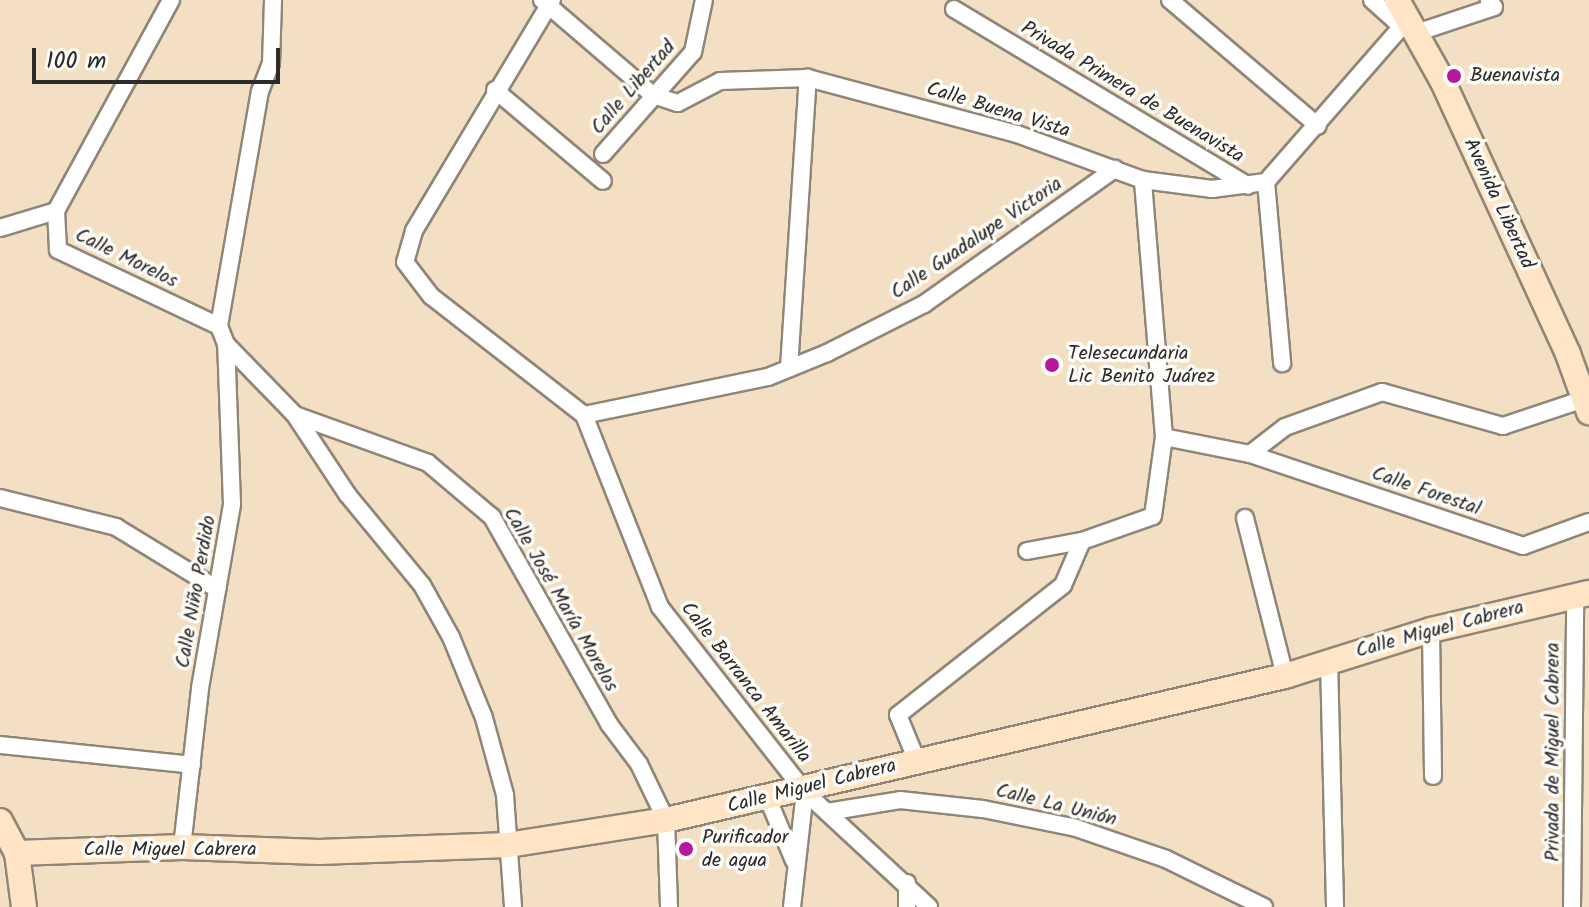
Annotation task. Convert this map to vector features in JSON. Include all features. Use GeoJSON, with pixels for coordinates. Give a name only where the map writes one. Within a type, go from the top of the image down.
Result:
{"type":"FeatureCollection","features":[{"type":"Feature","properties":{"kind":"street"},"geometry":{"type":"LineString","coordinates":[[56,211],[171,0]]}},
{"type":"Feature","properties":{"kind":"street"},"geometry":{"type":"LineString","coordinates":[[273,0],[271,63],[260,91],[219,326],[226,344],[295,415],[347,494],[422,585],[451,637],[498,769],[513,907]]}},
{"type":"Feature","properties":{"kind":"street","name":"Calle Libertad"},"geometry":{"type":"LineString","coordinates":[[603,154],[653,95],[672,81],[693,52],[704,0]]}},
{"type":"Feature","properties":{"kind":"street"},"geometry":{"type":"LineString","coordinates":[[1170,0],[1318,126]]}},
{"type":"Feature","properties":{"kind":"street"},"geometry":{"type":"LineString","coordinates":[[1372,0],[1405,19],[1494,7],[1489,0]]}},
{"type":"Feature","properties":{"kind":"street"},"geometry":{"type":"LineString","coordinates":[[584,415],[431,296],[405,262],[414,231],[548,2],[653,95]]}},
{"type":"Feature","properties":{"kind":"street","name":"Privada Primera de Buenavista"},"geometry":{"type":"LineString","coordinates":[[954,9],[1248,186]]}},
{"type":"Feature","properties":{"kind":"street"},"geometry":{"type":"LineString","coordinates":[[1282,363],[1266,182],[1318,126],[1405,19]]}},
{"type":"Feature","properties":{"kind":"street","name":"Avenida Libertad"},"geometry":{"type":"LineString","coordinates":[[1405,19],[1443,82],[1587,406]]}},
{"type":"Feature","properties":{"kind":"street"},"geometry":{"type":"LineString","coordinates":[[789,368],[808,78]]}},
{"type":"Feature","properties":{"kind":"street","name":"Calle Buena Vista"},"geometry":{"type":"LineString","coordinates":[[653,95],[678,103],[720,81],[808,78],[1017,134],[1143,180],[1212,189],[1266,182]]}},
{"type":"Feature","properties":{"kind":"street"},"geometry":{"type":"LineString","coordinates":[[495,90],[603,181]]}},
{"type":"Feature","properties":{"kind":"street","name":"Calle Guadalupe Victoria"},"geometry":{"type":"LineString","coordinates":[[584,415],[789,368],[924,304],[1115,169]]}},
{"type":"Feature","properties":{"kind":"street"},"geometry":{"type":"LineString","coordinates":[[1027,551],[1082,541],[1153,516],[1164,437],[1143,180]]}},
{"type":"Feature","properties":{"kind":"street","name":"Calle Morelos"},"geometry":{"type":"LineString","coordinates":[[0,228],[56,211],[58,250],[219,326]]}},
{"type":"Feature","properties":{"kind":"street","name":"Calle Niño Perdido"},"geometry":{"type":"LineString","coordinates":[[182,847],[217,589],[232,504],[226,344]]}},
{"type":"Feature","properties":{"kind":"street"},"geometry":{"type":"LineString","coordinates":[[1250,454],[1285,427],[1382,392],[1503,426],[1587,406]]}},
{"type":"Feature","properties":{"kind":"street","name":"Calle José María Morelos"},"geometry":{"type":"LineString","coordinates":[[295,415],[428,463],[492,517],[609,724],[639,764],[666,820],[669,907]]}},
{"type":"Feature","properties":{"kind":"street","name":"Calle Barranca Amarilla"},"geometry":{"type":"LineString","coordinates":[[584,415],[660,607],[805,792],[907,883],[929,907]]}},
{"type":"Feature","properties":{"kind":"street","name":"Calle Forestal"},"geometry":{"type":"LineString","coordinates":[[1164,437],[1250,454],[1523,546],[1589,522]]}},
{"type":"Feature","properties":{"kind":"street"},"geometry":{"type":"LineString","coordinates":[[0,498],[116,527],[217,589]]}},
{"type":"Feature","properties":{"kind":"street"},"geometry":{"type":"LineString","coordinates":[[1245,518],[1285,676]]}},
{"type":"Feature","properties":{"kind":"street"},"geometry":{"type":"LineString","coordinates":[[917,761],[898,715],[1063,585],[1082,541]]}},
{"type":"Feature","properties":{"kind":"street","name":"Calle Miguel Cabrera"},"geometry":{"type":"LineString","coordinates":[[17,853],[182,847],[319,852],[508,845],[666,820],[805,792],[917,761],[1285,676],[1431,630],[1582,595]]}},
{"type":"Feature","properties":{"kind":"street","name":"Privada de Miguel Cabrera"},"geometry":{"type":"LineString","coordinates":[[1572,907],[1582,595]]}},
{"type":"Feature","properties":{"kind":"street"},"geometry":{"type":"LineString","coordinates":[[1431,630],[1433,776]]}},
{"type":"Feature","properties":{"kind":"street"},"geometry":{"type":"LineString","coordinates":[[1329,660],[1335,907]]}},
{"type":"Feature","properties":{"kind":"street"},"geometry":{"type":"LineString","coordinates":[[0,745],[192,765]]}},
{"type":"Feature","properties":{"kind":"street"},"geometry":{"type":"LineString","coordinates":[[792,907],[805,792]]}},
{"type":"Feature","properties":{"kind":"street"},"geometry":{"type":"LineString","coordinates":[[768,799],[796,864]]}},
{"type":"Feature","properties":{"kind":"street","name":"Calle La Unión"},"geometry":{"type":"LineString","coordinates":[[827,812],[900,800],[983,809],[1076,828],[1166,859],[1264,907]]}},
{"type":"Feature","properties":{"kind":"street"},"geometry":{"type":"LineString","coordinates":[[0,821],[17,853],[24,907]]}},
{"type":"Feature","properties":{"kind":"street"},"geometry":{"type":"LineString","coordinates":[[907,883],[907,907]]}},
{"type":"Feature","properties":{"kind":"place","name":"Buenavista"},"geometry":{"type":"Point","coordinates":[1454,76]}},
{"type":"Feature","properties":{"kind":"place","name":"Telesecundaria Lic Benito Juárez"},"geometry":{"type":"Point","coordinates":[1052,365]}},
{"type":"Feature","properties":{"kind":"place","name":"Purificador de agua"},"geometry":{"type":"Point","coordinates":[686,849]}}]}
